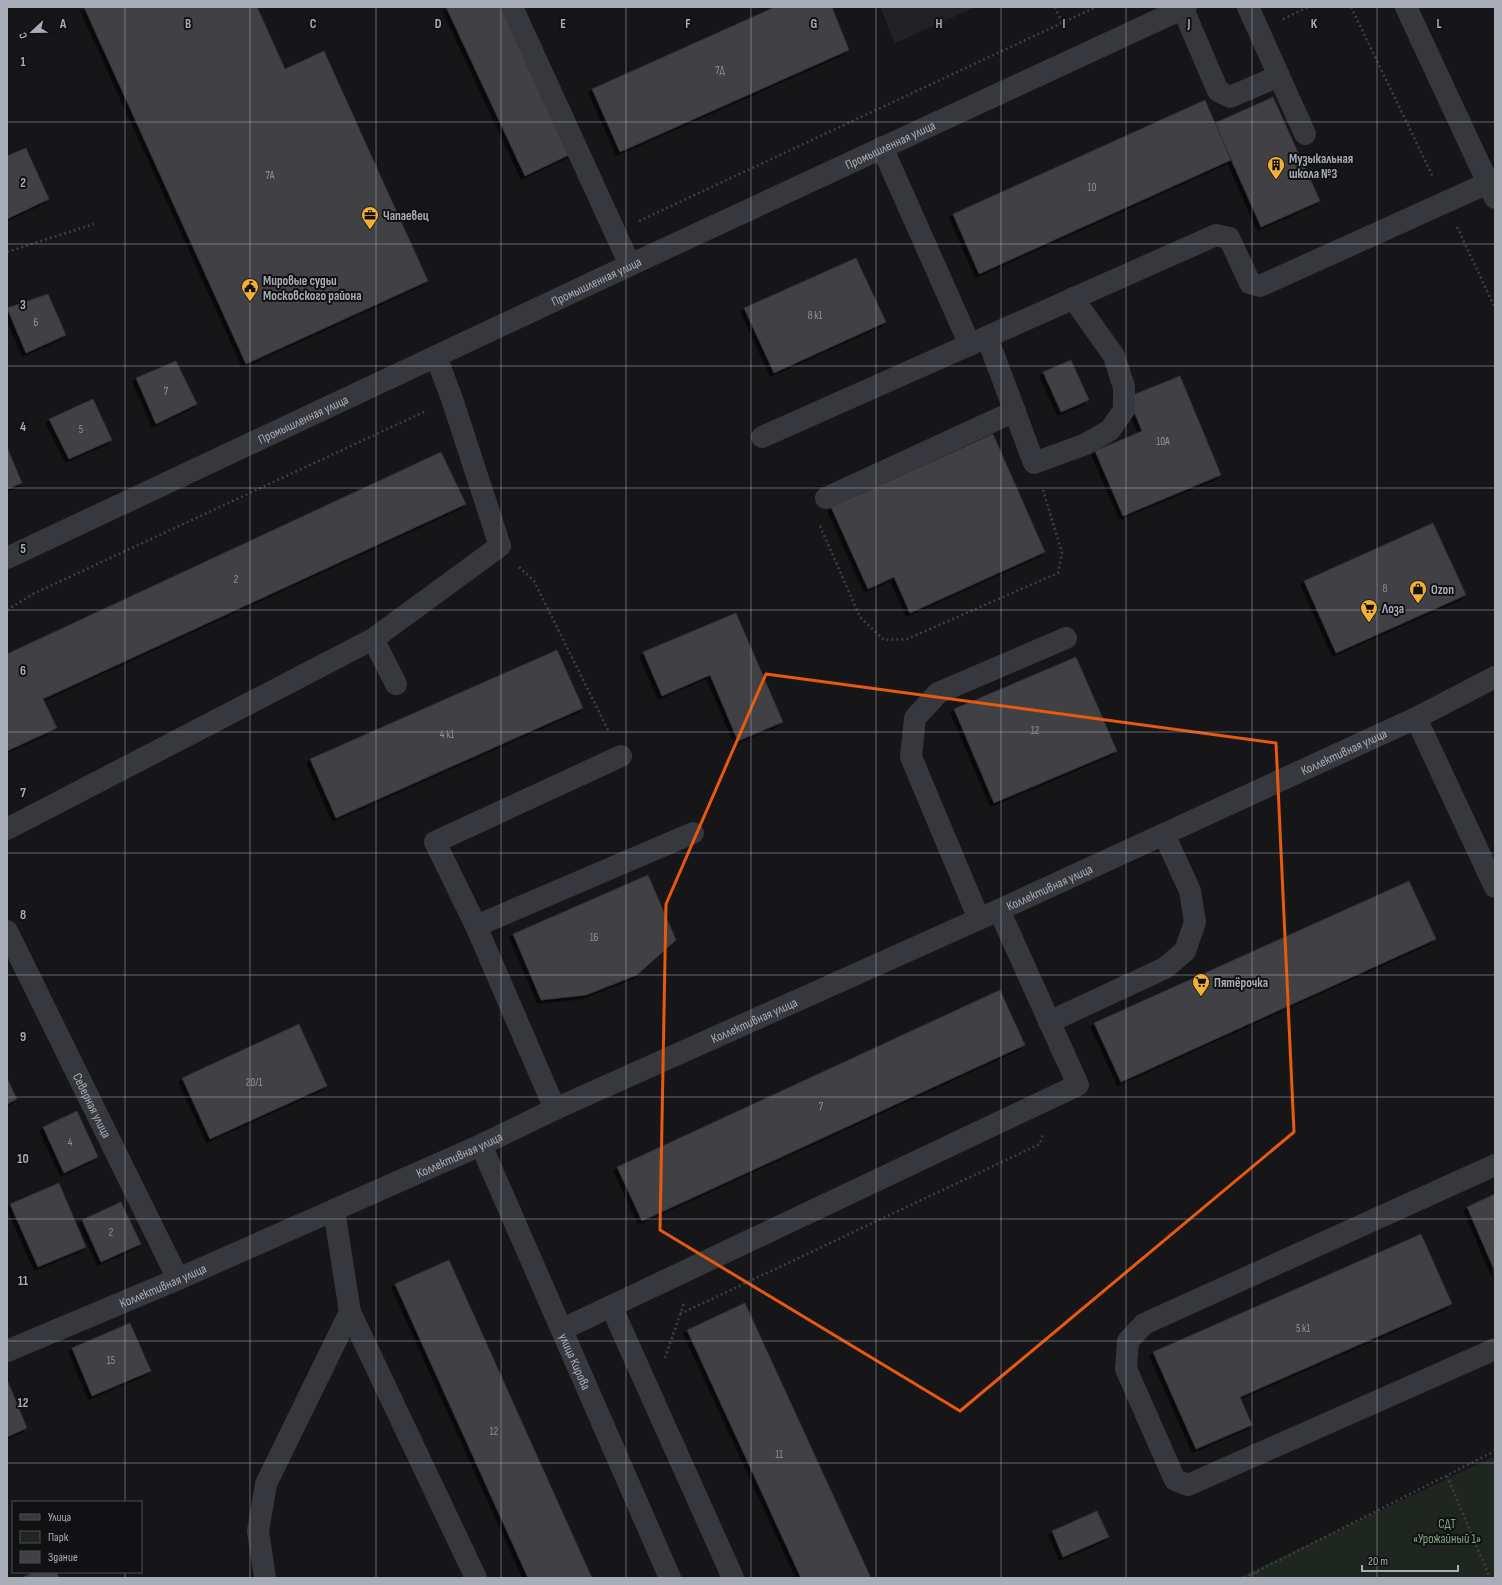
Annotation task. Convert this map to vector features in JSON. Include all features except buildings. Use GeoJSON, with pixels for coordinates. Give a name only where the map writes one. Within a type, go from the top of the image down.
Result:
{"type":"FeatureCollection","features":[{"type":"Feature","properties":{"kind":"street"},"geometry":{"type":"LineString","coordinates":[[512,7],[630,265]]}},
{"type":"Feature","properties":{"kind":"street"},"geometry":{"type":"LineString","coordinates":[[1248,7],[1305,134]]}},
{"type":"Feature","properties":{"kind":"street"},"geometry":{"type":"LineString","coordinates":[[762,437],[1216,235],[1229,238],[1250,283],[1260,286],[1445,202],[1491,190],[1406,7]]}},
{"type":"Feature","properties":{"kind":"street"},"geometry":{"type":"LineString","coordinates":[[1185,8],[1218,91],[1230,98],[1279,76]]}},
{"type":"Feature","properties":{"kind":"street","name":"Промышленная улица"},"geometry":{"type":"LineString","coordinates":[[7,558],[882,147],[1185,8]]}},
{"type":"Feature","properties":{"kind":"street"},"geometry":{"type":"LineString","coordinates":[[882,147],[978,341],[1015,411],[1034,463],[1086,444],[1110,430],[1124,410],[1124,387],[1114,356],[1074,298]]}},
{"type":"Feature","properties":{"kind":"street"},"geometry":{"type":"LineString","coordinates":[[7,829],[373,639],[500,546],[452,399],[436,356]]}},
{"type":"Feature","properties":{"kind":"street"},"geometry":{"type":"LineString","coordinates":[[826,498],[1015,411]]}},
{"type":"Feature","properties":{"kind":"street"},"geometry":{"type":"LineString","coordinates":[[979,919],[911,757],[915,718],[938,693],[1066,638]]}},
{"type":"Feature","properties":{"kind":"street"},"geometry":{"type":"LineString","coordinates":[[373,639],[396,684]]}},
{"type":"Feature","properties":{"kind":"street","name":"Коллективная улица"},"geometry":{"type":"LineString","coordinates":[[7,1351],[178,1279],[481,1145],[555,1109],[979,919],[1416,718],[1495,677]]}},
{"type":"Feature","properties":{"kind":"street"},"geometry":{"type":"LineString","coordinates":[[1416,718],[1495,887]]}},
{"type":"Feature","properties":{"kind":"street"},"geometry":{"type":"LineString","coordinates":[[555,1109],[476,926],[435,842],[621,756]]}},
{"type":"Feature","properties":{"kind":"street"},"geometry":{"type":"LineString","coordinates":[[476,926],[693,833]]}},
{"type":"Feature","properties":{"kind":"street"},"geometry":{"type":"LineString","coordinates":[[1049,1022],[1165,968],[1185,951],[1195,922],[1190,891],[1164,834]]}},
{"type":"Feature","properties":{"kind":"street"},"geometry":{"type":"LineString","coordinates":[[563,1329],[1078,1085],[998,910]]}},
{"type":"Feature","properties":{"kind":"street","name":"Северная улица"},"geometry":{"type":"LineString","coordinates":[[7,931],[178,1279]]}},
{"type":"Feature","properties":{"kind":"street","name":"улица Кирова"},"geometry":{"type":"LineString","coordinates":[[481,1145],[563,1329],[670,1578]]}},
{"type":"Feature","properties":{"kind":"street"},"geometry":{"type":"LineString","coordinates":[[1495,1165],[1144,1324],[1128,1342],[1126,1369],[1175,1480],[1188,1486],[1495,1349]]}},
{"type":"Feature","properties":{"kind":"street"},"geometry":{"type":"LineString","coordinates":[[334,1210],[350,1312],[476,1578]]}},
{"type":"Feature","properties":{"kind":"street"},"geometry":{"type":"LineString","coordinates":[[611,1306],[651,1400],[733,1578]]}},
{"type":"Feature","properties":{"kind":"street"},"geometry":{"type":"LineString","coordinates":[[265,1578],[258,1531],[266,1484],[350,1312]]}},
{"type":"Feature","properties":{"kind":"path"},"geometry":{"type":"LineString","coordinates":[[1055,7],[1062,23]]}},
{"type":"Feature","properties":{"kind":"path"},"geometry":{"type":"LineString","coordinates":[[615,232],[1096,7]]}},
{"type":"Feature","properties":{"kind":"path"},"geometry":{"type":"LineString","coordinates":[[1351,7],[1495,308]]}},
{"type":"Feature","properties":{"kind":"path"},"geometry":{"type":"LineString","coordinates":[[7,252],[94,224]]}},
{"type":"Feature","properties":{"kind":"path"},"geometry":{"type":"LineString","coordinates":[[7,610],[33,594],[452,399]]}},
{"type":"Feature","properties":{"kind":"path"},"geometry":{"type":"LineString","coordinates":[[826,498],[816,517],[860,617],[884,640],[907,639],[1058,573],[1062,553],[1034,463]]}},
{"type":"Feature","properties":{"kind":"path"},"geometry":{"type":"LineString","coordinates":[[500,546],[534,581],[621,756]]}},
{"type":"Feature","properties":{"kind":"path"},"geometry":{"type":"LineString","coordinates":[[680,1314],[1040,1144],[1053,1097]]}},
{"type":"Feature","properties":{"kind":"path"},"geometry":{"type":"LineString","coordinates":[[651,1400],[680,1314],[701,1264]]}},
{"type":"Feature","properties":{"kind":"path"},"geometry":{"type":"LineString","coordinates":[[1244,1578],[1495,1451]]}},
{"type":"Feature","properties":{"kind":"path"},"geometry":{"type":"LineString","coordinates":[[1447,1476],[1490,1578]]}},
{"type":"Feature","properties":{"kind":"path"},"geometry":{"type":"LineString","coordinates":[[1256,1572],[1259,1578]]}},
{"type":"Feature","properties":{"kind":"highlighted area"},"geometry":{"type":"Polygon","coordinates":[[[766,674],[1276,743],[1294,1132],[960,1411],[660,1230],[666,904],[766,674]]]}},
{"type":"Feature","properties":{"kind":"shaded area"},"geometry":{"type":"Polygon","coordinates":[[[880,7],[976,7],[895,43],[880,7]]]}},
{"type":"Feature","properties":{"kind":"green space","name":"СДТ «Урожайный 1»"},"geometry":{"type":"Polygon","coordinates":[[[1495,1456],[1495,1578],[1238,1578],[1495,1456]]]}},
{"type":"Feature","properties":{"kind":"place","name":"Музыкальная школа №3"},"geometry":{"type":"Point","coordinates":[1276,180]}},
{"type":"Feature","properties":{"kind":"place","name":"Чапаевец"},"geometry":{"type":"Point","coordinates":[370,230]}},
{"type":"Feature","properties":{"kind":"place","name":"Мировые судьи Московского района"},"geometry":{"type":"Point","coordinates":[250,302]}},
{"type":"Feature","properties":{"kind":"place","name":"Ozon"},"geometry":{"type":"Point","coordinates":[1418,604]}},
{"type":"Feature","properties":{"kind":"place","name":"Лоза"},"geometry":{"type":"Point","coordinates":[1369,623]}},
{"type":"Feature","properties":{"kind":"place","name":"Пятёрочка"},"geometry":{"type":"Point","coordinates":[1201,997]}}]}
